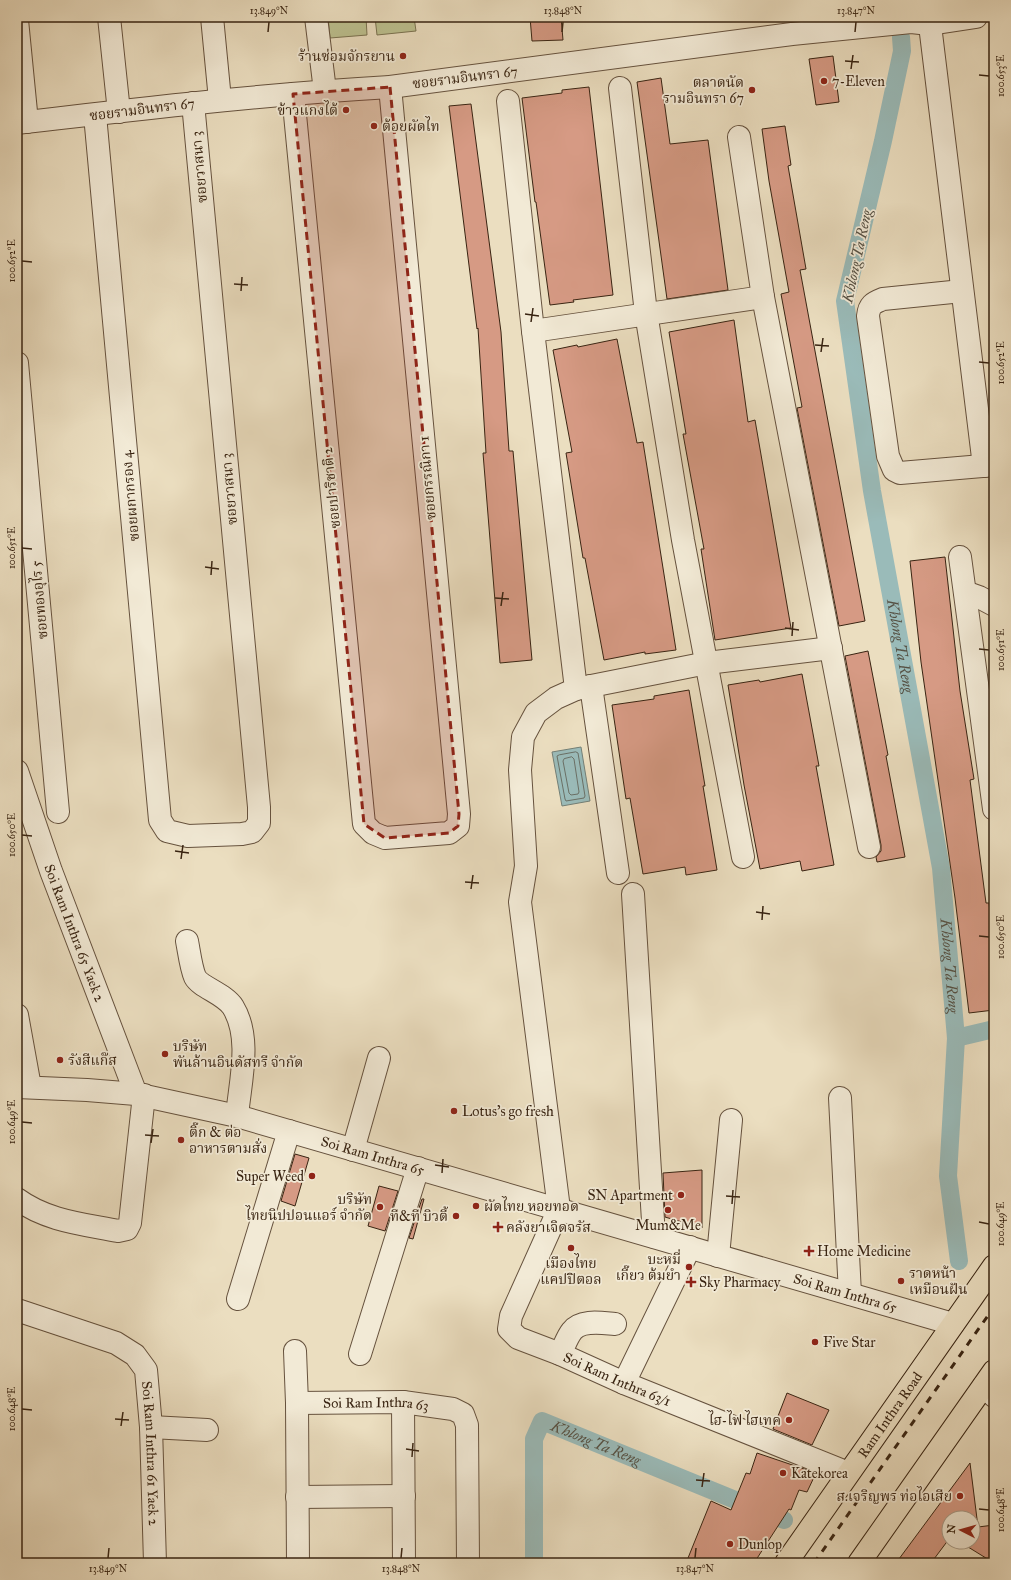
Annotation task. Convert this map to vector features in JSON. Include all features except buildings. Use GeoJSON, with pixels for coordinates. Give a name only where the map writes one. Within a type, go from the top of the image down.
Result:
{"type":"FeatureCollection","features":[{"type":"Feature","properties":{"kind":"main road","name":"Ram Inthra Road"},"geometry":{"type":"LineString","coordinates":[[786,1563],[994,1266]]}},
{"type":"Feature","properties":{"kind":"main road"},"geometry":{"type":"LineString","coordinates":[[859,1563],[990,1384]]}},
{"type":"Feature","properties":{"kind":"street"},"geometry":{"type":"LineString","coordinates":[[109,17],[118,112]]}},
{"type":"Feature","properties":{"kind":"street"},"geometry":{"type":"LineString","coordinates":[[212,17],[220,100]]}},
{"type":"Feature","properties":{"kind":"street"},"geometry":{"type":"LineString","coordinates":[[316,17],[325,91]]}},
{"type":"Feature","properties":{"kind":"street","name":"ซอยรามอินทรา 67"},"geometry":{"type":"LineString","coordinates":[[22,122],[220,100],[390,86],[792,34],[922,20],[976,17]]}},
{"type":"Feature","properties":{"kind":"street"},"geometry":{"type":"LineString","coordinates":[[17,20],[22,122]]}},
{"type":"Feature","properties":{"kind":"street"},"geometry":{"type":"LineString","coordinates":[[922,20],[989,466],[900,473],[894,470],[888,456],[868,316],[869,307],[873,302],[883,299],[962,291]]}},
{"type":"Feature","properties":{"kind":"street","name":"ซอยกรรณิกา 1"},"geometry":{"type":"LineString","coordinates":[[390,86],[459,814],[458,826],[449,833],[417,836]]}},
{"type":"Feature","properties":{"kind":"street"},"geometry":{"type":"LineString","coordinates":[[620,88],[646,313],[683,540],[743,857]]}},
{"type":"Feature","properties":{"kind":"street","name":"ซอยปาริชาติ 2"},"geometry":{"type":"LineString","coordinates":[[293,94],[364,824],[374,833],[385,838],[417,836]]}},
{"type":"Feature","properties":{"kind":"street"},"geometry":{"type":"LineString","coordinates":[[508,101],[533,331],[583,688],[618,873]]}},
{"type":"Feature","properties":{"kind":"street","name":"ซอยวาสนา 3"},"geometry":{"type":"LineString","coordinates":[[193,103],[259,808],[259,824],[252,832],[211,835]]}},
{"type":"Feature","properties":{"kind":"street","name":"ซอยผกากรอง 4"},"geometry":{"type":"LineString","coordinates":[[95,115],[160,820],[167,831],[188,836],[211,835]]}},
{"type":"Feature","properties":{"kind":"street"},"geometry":{"type":"LineString","coordinates":[[739,137],[763,297],[869,847]]}},
{"type":"Feature","properties":{"kind":"street"},"geometry":{"type":"LineString","coordinates":[[533,331],[646,313],[763,297]]}},
{"type":"Feature","properties":{"kind":"street","name":"ซอยทองอุไร 5"},"geometry":{"type":"LineString","coordinates":[[17,363],[58,812]]}},
{"type":"Feature","properties":{"kind":"street"},"geometry":{"type":"LineString","coordinates":[[960,557],[994,802]]}},
{"type":"Feature","properties":{"kind":"street"},"geometry":{"type":"LineString","coordinates":[[965,592],[994,605]]}},
{"type":"Feature","properties":{"kind":"street"},"geometry":{"type":"LineString","coordinates":[[559,1209],[520,902],[526,866],[520,770],[523,737],[536,713],[556,698],[583,688],[707,663],[831,648]]}},
{"type":"Feature","properties":{"kind":"street","name":"Soi Ram Inthra 65 Yaek 2"},"geometry":{"type":"LineString","coordinates":[[17,771],[51,871],[140,1095]]}},
{"type":"Feature","properties":{"kind":"street"},"geometry":{"type":"LineString","coordinates":[[633,894],[654,1237]]}},
{"type":"Feature","properties":{"kind":"street"},"geometry":{"type":"LineString","coordinates":[[187,941],[195,978],[202,984],[219,993],[233,1006],[243,1029],[244,1049],[237,1116]]}},
{"type":"Feature","properties":{"kind":"street"},"geometry":{"type":"LineString","coordinates":[[17,1015],[24,1087]]}},
{"type":"Feature","properties":{"kind":"street"},"geometry":{"type":"LineString","coordinates":[[353,1150],[379,1058]]}},
{"type":"Feature","properties":{"kind":"street","name":"Soi Ram Inthra 65"},"geometry":{"type":"LineString","coordinates":[[24,1087],[140,1095],[237,1116],[953,1324]]}},
{"type":"Feature","properties":{"kind":"street"},"geometry":{"type":"LineString","coordinates":[[17,1199],[34,1210],[58,1219],[118,1231],[127,1229],[130,1222],[140,1095]]}},
{"type":"Feature","properties":{"kind":"street"},"geometry":{"type":"LineString","coordinates":[[840,1098],[850,1294]]}},
{"type":"Feature","properties":{"kind":"street"},"geometry":{"type":"LineString","coordinates":[[718,1256],[731,1120]]}},
{"type":"Feature","properties":{"kind":"street"},"geometry":{"type":"LineString","coordinates":[[238,1299],[289,1131]]}},
{"type":"Feature","properties":{"kind":"street"},"geometry":{"type":"LineString","coordinates":[[360,1354],[418,1168]]}},
{"type":"Feature","properties":{"kind":"street","name":"Soi Ram Inthra 63/1"},"geometry":{"type":"LineString","coordinates":[[559,1209],[511,1316],[510,1329],[518,1338],[560,1354],[624,1383],[848,1473]]}},
{"type":"Feature","properties":{"kind":"street"},"geometry":{"type":"LineString","coordinates":[[624,1383],[690,1248]]}},
{"type":"Feature","properties":{"kind":"street","name":"Soi Ram Inthra 61 Yaek 2"},"geometry":{"type":"LineString","coordinates":[[17,1310],[116,1344],[135,1355],[146,1370],[151,1427],[155,1563]]}},
{"type":"Feature","properties":{"kind":"street"},"geometry":{"type":"LineString","coordinates":[[560,1354],[572,1330],[584,1323],[598,1322],[615,1324]]}},
{"type":"Feature","properties":{"kind":"street"},"geometry":{"type":"LineString","coordinates":[[295,1351],[297,1403],[298,1563]]}},
{"type":"Feature","properties":{"kind":"street"},"geometry":{"type":"LineString","coordinates":[[402,1402],[404,1563]]}},
{"type":"Feature","properties":{"kind":"street","name":"Soi Ram Inthra 63"},"geometry":{"type":"LineString","coordinates":[[297,1403],[402,1402],[453,1409],[463,1414],[467,1424],[468,1563]]}},
{"type":"Feature","properties":{"kind":"street"},"geometry":{"type":"LineString","coordinates":[[151,1427],[207,1430]]}},
{"type":"Feature","properties":{"kind":"street"},"geometry":{"type":"LineString","coordinates":[[297,1497],[404,1496]]}},
{"type":"Feature","properties":{"kind":"highlighted area"},"geometry":{"type":"Polygon","coordinates":[[[390,87],[459,814],[458,826],[449,833],[385,838],[364,824],[293,94],[390,87]]]}},
{"type":"Feature","properties":{"kind":"green space"},"geometry":{"type":"Polygon","coordinates":[[[328,17],[366,17],[367,35],[330,38],[328,17]]]}},
{"type":"Feature","properties":{"kind":"green space"},"geometry":{"type":"Polygon","coordinates":[[[375,17],[414,17],[416,31],[377,35],[375,17]]]}},
{"type":"Feature","properties":{"kind":"water"},"geometry":{"type":"Polygon","coordinates":[[[581,747],[590,801],[562,806],[552,752],[581,747]]]}},
{"type":"Feature","properties":{"kind":"waterway","name":"Khlong Ta Reng"},"geometry":{"type":"LineString","coordinates":[[901,37],[902,51],[883,141],[845,301],[872,491],[941,868],[956,1038],[948,1176],[959,1261]]}},
{"type":"Feature","properties":{"kind":"waterway"},"geometry":{"type":"LineString","coordinates":[[956,1038],[994,1029]]}},
{"type":"Feature","properties":{"kind":"waterway","name":"Khlong Ta Reng"},"geometry":{"type":"LineString","coordinates":[[534,1563],[534,1439],[542,1421],[784,1520]]}},
{"type":"Feature","properties":{"kind":"railway"},"geometry":{"type":"LineString","coordinates":[[814,1563],[994,1307]]}},
{"type":"Feature","properties":{"kind":"place","name":"ร้านซ่อมจักรยาน"},"geometry":{"type":"Point","coordinates":[403,56]}},
{"type":"Feature","properties":{"kind":"place","name":"7-Eleven"},"geometry":{"type":"Point","coordinates":[824,81]}},
{"type":"Feature","properties":{"kind":"place","name":"ตลาดนัด รามอินทรา 67"},"geometry":{"type":"Point","coordinates":[752,90]}},
{"type":"Feature","properties":{"kind":"place","name":"ข้าวแกงไต้"},"geometry":{"type":"Point","coordinates":[346,110]}},
{"type":"Feature","properties":{"kind":"place","name":"ต้อยผัดไท"},"geometry":{"type":"Point","coordinates":[374,126]}},
{"type":"Feature","properties":{"kind":"place","name":"บริษัท พันล้านอินดัสทรี จำกัด"},"geometry":{"type":"Point","coordinates":[165,1054]}},
{"type":"Feature","properties":{"kind":"place","name":"รังสีแก๊ส"},"geometry":{"type":"Point","coordinates":[60,1060]}},
{"type":"Feature","properties":{"kind":"place","name":"Lotus's go fresh"},"geometry":{"type":"Point","coordinates":[454,1111]}},
{"type":"Feature","properties":{"kind":"place","name":"ติ๊ก & ต่อ อาหารตามสั่ง"},"geometry":{"type":"Point","coordinates":[181,1140]}},
{"type":"Feature","properties":{"kind":"place","name":"Super Weed"},"geometry":{"type":"Point","coordinates":[312,1176]}},
{"type":"Feature","properties":{"kind":"place","name":"SN Apartment"},"geometry":{"type":"Point","coordinates":[681,1195]}},
{"type":"Feature","properties":{"kind":"place","name":"ผัดไทย หอยทอด"},"geometry":{"type":"Point","coordinates":[476,1206]}},
{"type":"Feature","properties":{"kind":"place","name":"บริษัท ไทยนิปปอนแอร์ จำกัด"},"geometry":{"type":"Point","coordinates":[380,1207]}},
{"type":"Feature","properties":{"kind":"place","name":"Mum&Me"},"geometry":{"type":"Point","coordinates":[668,1210]}},
{"type":"Feature","properties":{"kind":"place","name":"ที&ที บิวตี้"},"geometry":{"type":"Point","coordinates":[456,1216]}},
{"type":"Feature","properties":{"kind":"place","name":"คลังยาเจิดจรัส"},"geometry":{"type":"Point","coordinates":[498,1227]}},
{"type":"Feature","properties":{"kind":"place","name":"เมืองไทย แคปปิตอล"},"geometry":{"type":"Point","coordinates":[571,1248]}},
{"type":"Feature","properties":{"kind":"place","name":"Home Medicine"},"geometry":{"type":"Point","coordinates":[809,1251]}},
{"type":"Feature","properties":{"kind":"place","name":"บะหมี่ เกี๊ยว ต้มยำ"},"geometry":{"type":"Point","coordinates":[689,1267]}},
{"type":"Feature","properties":{"kind":"place","name":"ราดหน้า เหมือนฝัน"},"geometry":{"type":"Point","coordinates":[901,1281]}},
{"type":"Feature","properties":{"kind":"place","name":"Sky Pharmacy"},"geometry":{"type":"Point","coordinates":[691,1282]}},
{"type":"Feature","properties":{"kind":"place","name":"Five Star"},"geometry":{"type":"Point","coordinates":[815,1342]}},
{"type":"Feature","properties":{"kind":"place","name":"ไฮ-ไฟ ไฮเทค"},"geometry":{"type":"Point","coordinates":[789,1420]}},
{"type":"Feature","properties":{"kind":"place","name":"Katekorea"},"geometry":{"type":"Point","coordinates":[783,1473]}},
{"type":"Feature","properties":{"kind":"place","name":"ส.เจริญพร ท่อไอเสีย"},"geometry":{"type":"Point","coordinates":[960,1496]}},
{"type":"Feature","properties":{"kind":"place","name":"Dunlop"},"geometry":{"type":"Point","coordinates":[730,1544]}}]}
